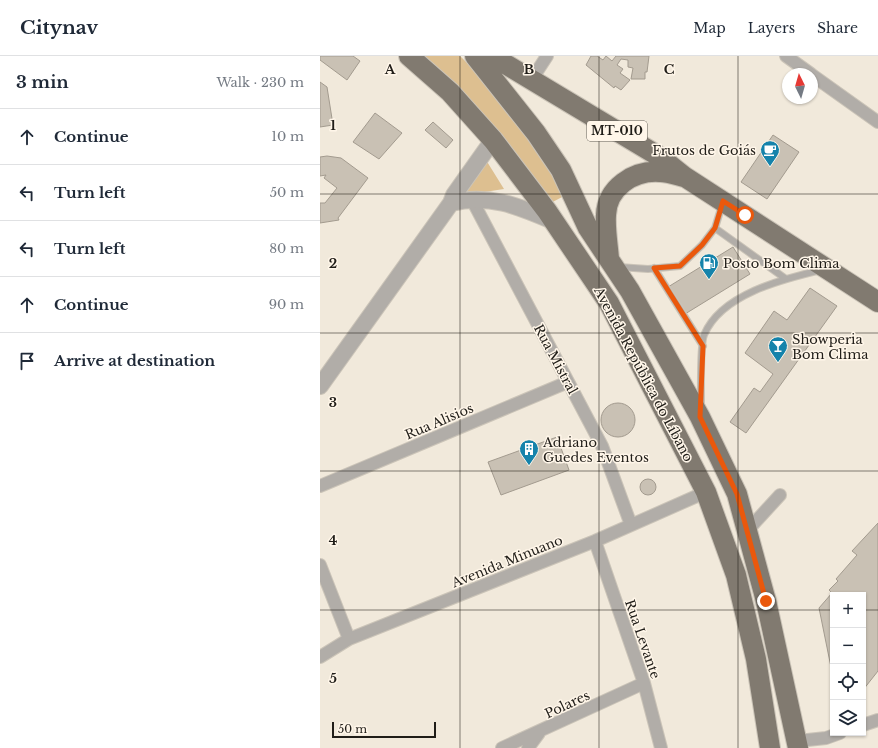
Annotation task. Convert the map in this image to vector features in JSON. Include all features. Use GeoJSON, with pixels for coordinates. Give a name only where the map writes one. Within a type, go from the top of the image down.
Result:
{"type":"FeatureCollection","features":[{"type":"Feature","properties":{"kind":"main road","name":"Avenida República do Líbano"},"geometry":{"type":"LineString","coordinates":[[408,56],[450,92],[493,140],[555,222],[609,303],[706,492],[736,575],[756,659],[770,748]]}},
{"type":"Feature","properties":{"kind":"main road","name":"Avenida República do Líbano"},"geometry":{"type":"LineString","coordinates":[[474,56],[536,133],[561,170],[588,228],[647,320],[700,417],[737,494],[766,601],[798,745]]}},
{"type":"Feature","properties":{"kind":"main road","name":"MT-010"},"geometry":{"type":"LineString","coordinates":[[492,56],[660,157],[685,177]]}},
{"type":"Feature","properties":{"kind":"main road"},"geometry":{"type":"LineString","coordinates":[[611,263],[606,216],[607,205],[613,192],[622,183],[644,173],[660,172],[685,177],[878,302]]}},
{"type":"Feature","properties":{"kind":"street"},"geometry":{"type":"LineString","coordinates":[[540,84],[547,56]]}},
{"type":"Feature","properties":{"kind":"street"},"geometry":{"type":"LineString","coordinates":[[786,56],[803,68]]}},
{"type":"Feature","properties":{"kind":"street"},"geometry":{"type":"LineString","coordinates":[[818,78],[878,122]]}},
{"type":"Feature","properties":{"kind":"street"},"geometry":{"type":"LineString","coordinates":[[320,386],[451,203],[454,196],[493,140]]}},
{"type":"Feature","properties":{"kind":"street"},"geometry":{"type":"LineString","coordinates":[[451,203],[471,198],[491,200],[514,205],[555,222]]}},
{"type":"Feature","properties":{"kind":"street","name":"Rua Mistral"},"geometry":{"type":"LineString","coordinates":[[471,198],[602,446],[631,525]]}},
{"type":"Feature","properties":{"kind":"street","name":"Rua Alisios"},"geometry":{"type":"LineString","coordinates":[[320,486],[568,382]]}},
{"type":"Feature","properties":{"kind":"street","name":"Avenida Minuano"},"geometry":{"type":"LineString","coordinates":[[320,657],[349,639],[595,541],[706,492]]}},
{"type":"Feature","properties":{"kind":"street"},"geometry":{"type":"LineString","coordinates":[[747,531],[780,495]]}},
{"type":"Feature","properties":{"kind":"street","name":"Rua Levante"},"geometry":{"type":"LineString","coordinates":[[595,541],[644,683],[661,748]]}},
{"type":"Feature","properties":{"kind":"street"},"geometry":{"type":"LineString","coordinates":[[320,565],[349,639]]}},
{"type":"Feature","properties":{"kind":"street","name":"Polares"},"geometry":{"type":"LineString","coordinates":[[502,748],[540,732],[644,683]]}},
{"type":"Feature","properties":{"kind":"street"},"geometry":{"type":"LineString","coordinates":[[866,724],[878,720]]}},
{"type":"Feature","properties":{"kind":"street"},"geometry":{"type":"LineString","coordinates":[[528,748],[540,732]]}},
{"type":"Feature","properties":{"kind":"street"},"geometry":{"type":"LineString","coordinates":[[798,745],[819,743],[834,736]]}},
{"type":"Feature","properties":{"kind":"lane"},"geometry":{"type":"LineString","coordinates":[[611,263],[654,268],[680,266],[702,245],[715,228],[723,201]]}},
{"type":"Feature","properties":{"kind":"lane"},"geometry":{"type":"LineString","coordinates":[[715,228],[786,279]]}},
{"type":"Feature","properties":{"kind":"lane"},"geometry":{"type":"LineString","coordinates":[[654,268],[703,346]]}},
{"type":"Feature","properties":{"kind":"lane"},"geometry":{"type":"LineString","coordinates":[[700,417],[704,335],[720,313],[760,287],[827,268]]}},
{"type":"Feature","properties":{"kind":"shaded area"},"geometry":{"type":"Polygon","coordinates":[[[422,56],[460,56],[490,87],[518,122],[554,177],[564,196],[547,205],[422,56]]]}},
{"type":"Feature","properties":{"kind":"shaded area"},"geometry":{"type":"Polygon","coordinates":[[[486,160],[504,189],[471,194],[462,193],[486,160]]]}},
{"type":"Feature","properties":{"kind":"building"},"geometry":{"type":"Polygon","coordinates":[[[320,56],[353,56],[360,61],[347,80],[320,60],[320,56]]]}},
{"type":"Feature","properties":{"kind":"building"},"geometry":{"type":"Polygon","coordinates":[[[591,56],[597,56],[603,60],[606,56],[612,61],[616,56],[649,56],[645,79],[631,79],[633,68],[628,67],[628,60],[621,59],[617,65],[623,69],[620,73],[630,80],[621,90],[615,86],[614,88],[586,65],[591,56]]]}},
{"type":"Feature","properties":{"kind":"building"},"geometry":{"type":"Polygon","coordinates":[[[320,82],[327,87],[333,125],[320,127],[320,82]]]}},
{"type":"Feature","properties":{"kind":"building"},"geometry":{"type":"Polygon","coordinates":[[[375,113],[402,133],[379,159],[353,142],[375,113]]]}},
{"type":"Feature","properties":{"kind":"building"},"geometry":{"type":"Polygon","coordinates":[[[433,122],[453,140],[446,148],[425,130],[433,122]]]}},
{"type":"Feature","properties":{"kind":"building","name":"Frutos de Goiás"},"geometry":{"type":"Polygon","coordinates":[[[773,135],[799,152],[767,199],[741,182],[773,135]]]}},
{"type":"Feature","properties":{"kind":"building"},"geometry":{"type":"Polygon","coordinates":[[[327,156],[341,158],[368,178],[338,218],[339,220],[320,223],[320,203],[325,203],[337,188],[324,178],[326,175],[320,176],[320,157],[327,156]]]}},
{"type":"Feature","properties":{"kind":"building","name":"Posto Bom Clima"},"geometry":{"type":"Polygon","coordinates":[[[733,247],[750,274],[685,314],[668,287],[733,247]]]}},
{"type":"Feature","properties":{"kind":"building","name":"Showperia Bom Clima"},"geometry":{"type":"Polygon","coordinates":[[[810,288],[837,306],[746,433],[730,422],[754,388],[760,392],[773,374],[745,353],[774,311],[787,320],[810,288]]]}},
{"type":"Feature","properties":{"kind":"building"},"geometry":{"type":"Polygon","coordinates":[[[621,403],[628,405],[633,410],[635,420],[633,430],[628,435],[615,437],[608,435],[603,430],[601,417],[603,410],[608,405],[621,403]]]}},
{"type":"Feature","properties":{"kind":"building","name":"Adriano Guedes Eventos"},"geometry":{"type":"Polygon","coordinates":[[[557,437],[569,470],[501,495],[488,462],[557,437]]]}},
{"type":"Feature","properties":{"kind":"building"},"geometry":{"type":"Polygon","coordinates":[[[648,479],[655,484],[656,487],[651,494],[648,495],[641,490],[640,487],[645,480],[648,479]]]}},
{"type":"Feature","properties":{"kind":"building"},"geometry":{"type":"Polygon","coordinates":[[[878,523],[878,671],[866,686],[866,592],[831,592],[829,590],[838,581],[836,579],[857,555],[852,551],[878,523]]]}},
{"type":"Feature","properties":{"kind":"building"},"geometry":{"type":"Polygon","coordinates":[[[830,595],[830,662],[819,608],[830,595]]]}},
{"type":"Feature","properties":{"kind":"place","name":"Frutos de Goiás"},"geometry":{"type":"Point","coordinates":[770,167]}},
{"type":"Feature","properties":{"kind":"place","name":"Posto Bom Clima"},"geometry":{"type":"Point","coordinates":[709,280]}},
{"type":"Feature","properties":{"kind":"place","name":"Showperia Bom Clima"},"geometry":{"type":"Point","coordinates":[778,363]}},
{"type":"Feature","properties":{"kind":"place","name":"Adriano Guedes Eventos"},"geometry":{"type":"Point","coordinates":[529,466]}},
{"type":"Feature","properties":{"kind":"route"},"geometry":{"type":"LineString","coordinates":[[745,215],[723,201],[715,228],[702,245],[680,266],[654,268],[703,346],[700,417],[737,494],[766,601]]}}]}
